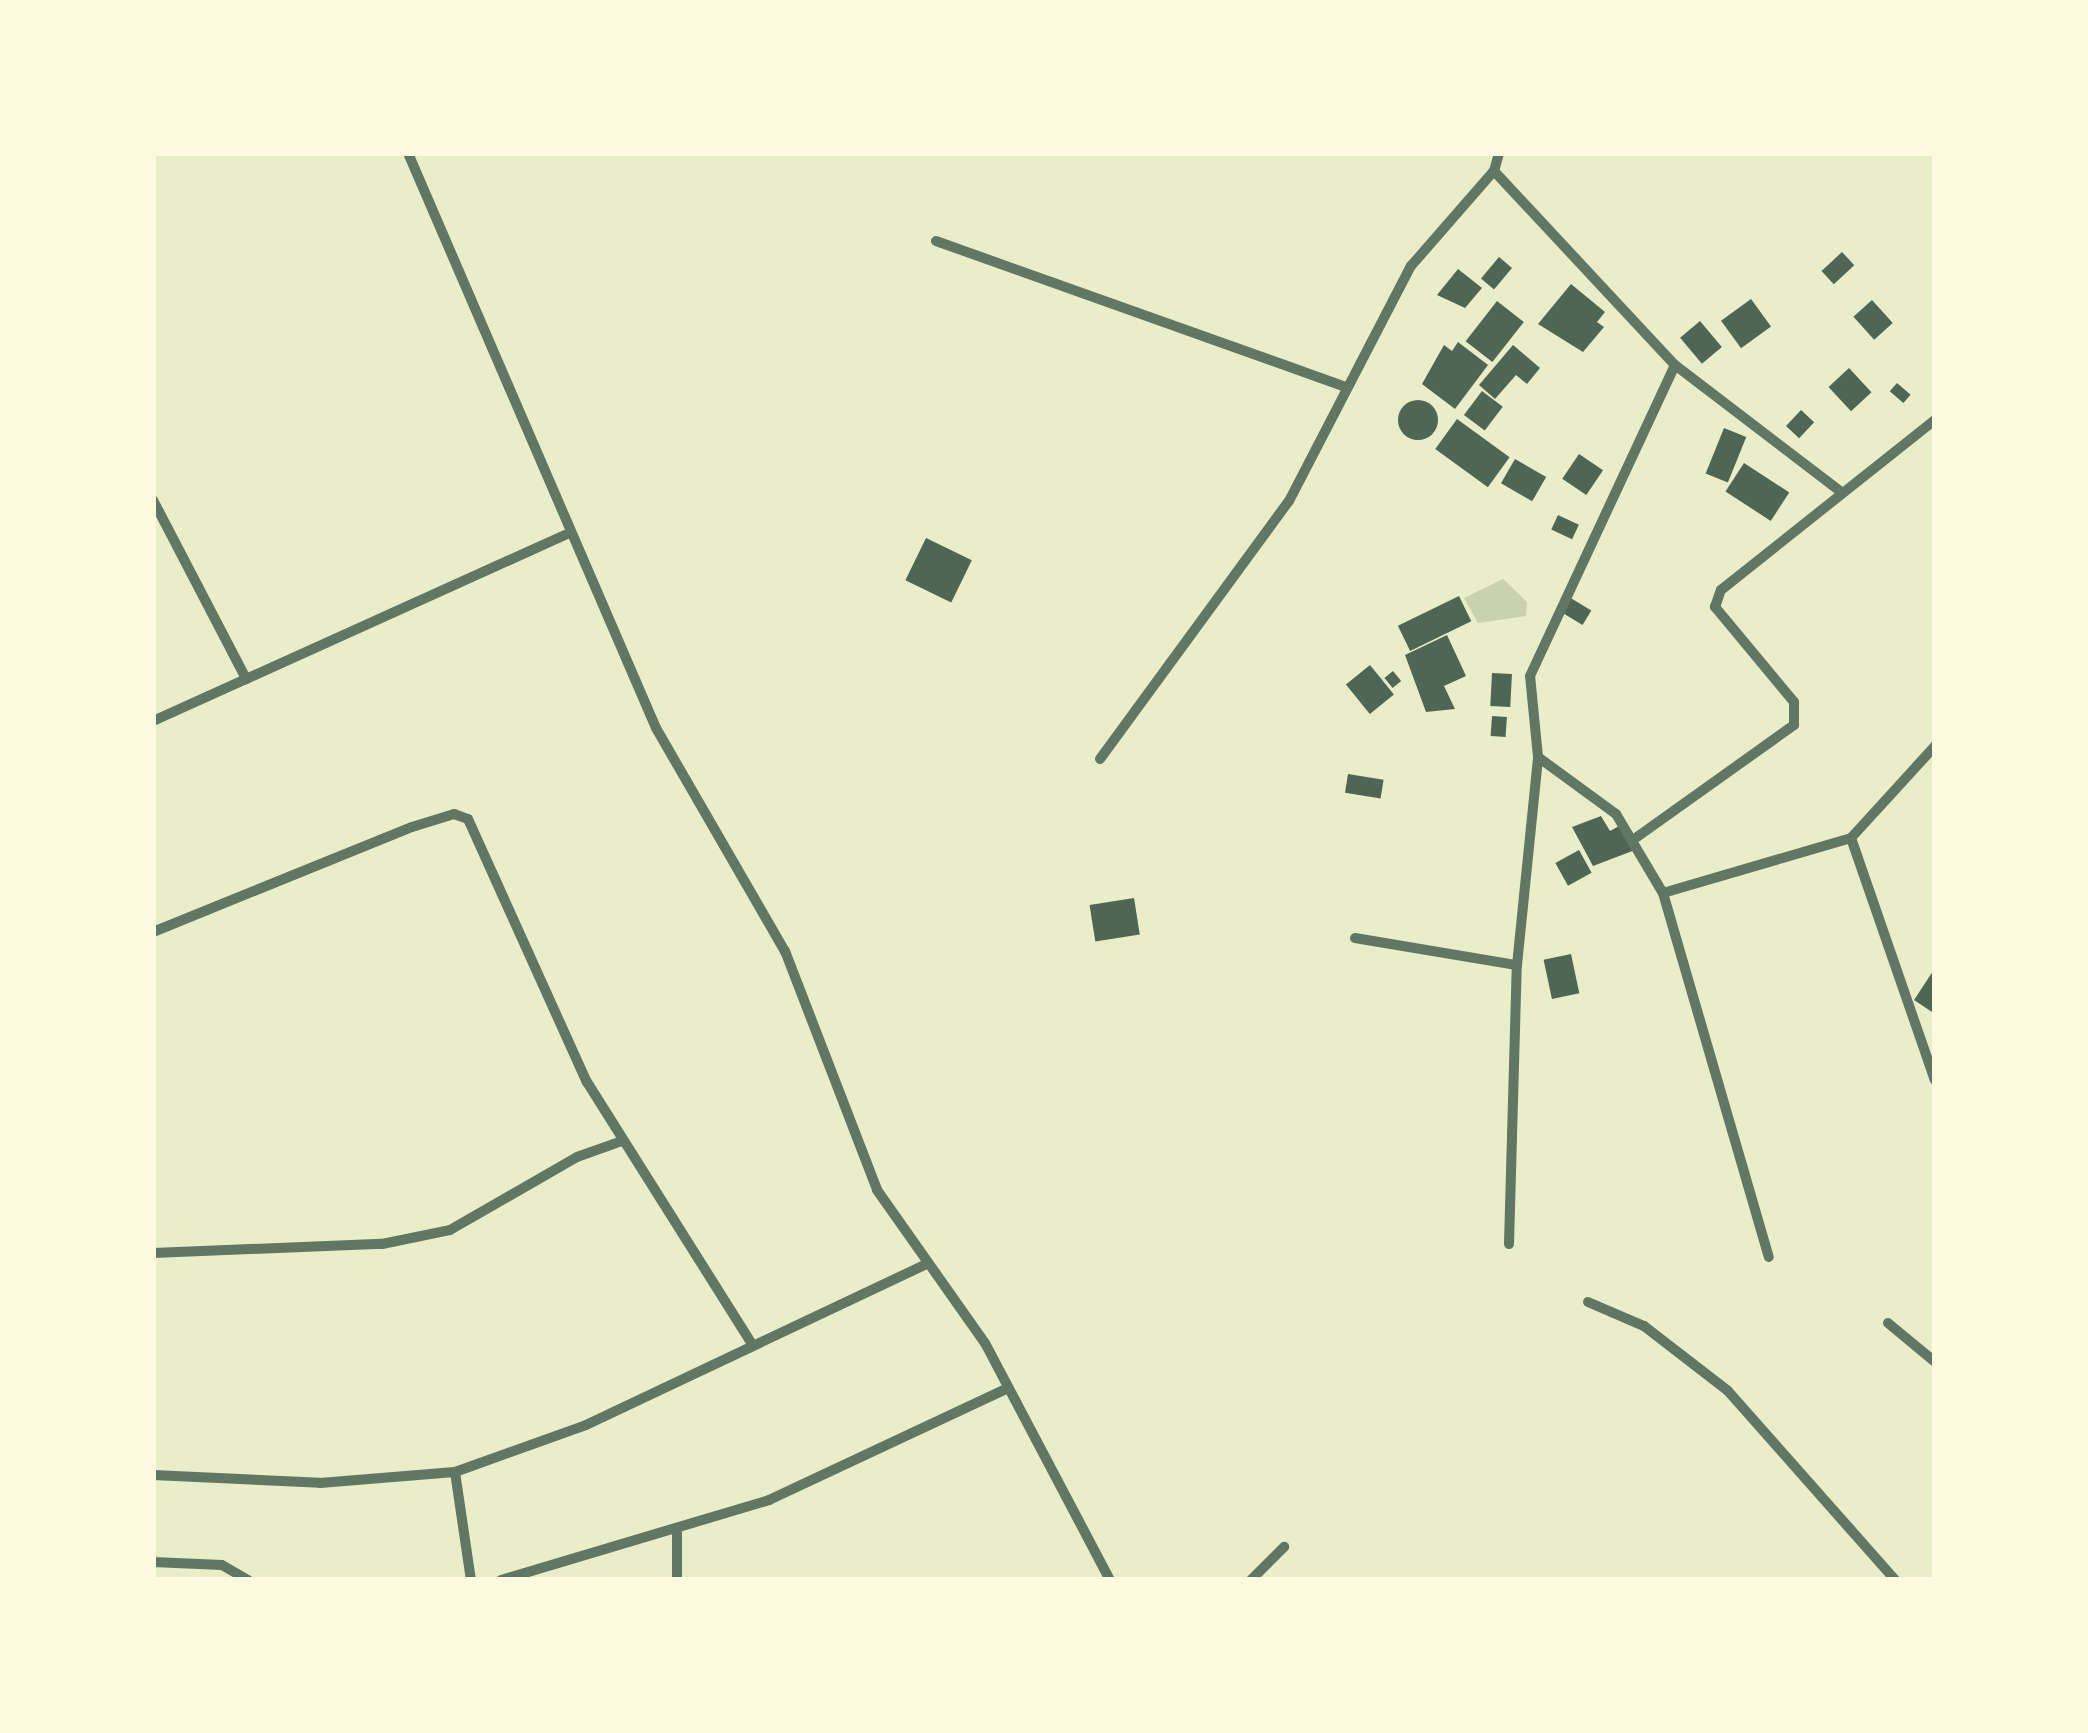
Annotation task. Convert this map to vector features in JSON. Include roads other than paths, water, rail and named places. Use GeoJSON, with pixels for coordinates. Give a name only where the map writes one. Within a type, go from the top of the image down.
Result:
{"type":"FeatureCollection","features":[{"type":"Feature","properties":{"kind":"street"},"geometry":{"type":"LineString","coordinates":[[408,153],[656,728],[785,951],[877,1190],[925,1265],[985,1343],[1110,1580]]}},
{"type":"Feature","properties":{"kind":"street"},"geometry":{"type":"LineString","coordinates":[[1100,759],[1289,501],[1342,386],[1412,266],[1494,171],[1499,153]]}},
{"type":"Feature","properties":{"kind":"street"},"geometry":{"type":"LineString","coordinates":[[1494,171],[1675,365],[1840,491]]}},
{"type":"Feature","properties":{"kind":"street"},"geometry":{"type":"LineString","coordinates":[[936,241],[1342,386]]}},
{"type":"Feature","properties":{"kind":"street"},"geometry":{"type":"LineString","coordinates":[[1509,1244],[1517,965],[1538,757],[1534,663],[1675,365]]}},
{"type":"Feature","properties":{"kind":"street"},"geometry":{"type":"LineString","coordinates":[[1637,837],[1794,724],[1794,702],[1715,600],[1754,557],[1935,420]]}},
{"type":"Feature","properties":{"kind":"street"},"geometry":{"type":"LineString","coordinates":[[153,500],[246,679]]}},
{"type":"Feature","properties":{"kind":"street"},"geometry":{"type":"LineString","coordinates":[[153,722],[568,533]]}},
{"type":"Feature","properties":{"kind":"street"},"geometry":{"type":"LineString","coordinates":[[1663,892],[1851,838],[1935,746]]}},
{"type":"Feature","properties":{"kind":"street"},"geometry":{"type":"LineString","coordinates":[[1538,757],[1637,837],[1663,892],[1769,1257]]}},
{"type":"Feature","properties":{"kind":"street"},"geometry":{"type":"LineString","coordinates":[[153,932],[412,827],[454,814],[468,819],[622,1141],[752,1343]]}},
{"type":"Feature","properties":{"kind":"street"},"geometry":{"type":"LineString","coordinates":[[1851,838],[1935,1080]]}},
{"type":"Feature","properties":{"kind":"street"},"geometry":{"type":"LineString","coordinates":[[1355,938],[1517,965]]}},
{"type":"Feature","properties":{"kind":"street"},"geometry":{"type":"LineString","coordinates":[[153,1253],[382,1244],[450,1230],[577,1157],[622,1141]]}},
{"type":"Feature","properties":{"kind":"street"},"geometry":{"type":"LineString","coordinates":[[153,1475],[320,1483],[454,1472],[586,1425],[925,1265]]}},
{"type":"Feature","properties":{"kind":"street"},"geometry":{"type":"LineString","coordinates":[[1588,1302],[1644,1326],[1728,1391],[1895,1580]]}},
{"type":"Feature","properties":{"kind":"street"},"geometry":{"type":"LineString","coordinates":[[1888,1324],[1935,1362]]}},
{"type":"Feature","properties":{"kind":"street"},"geometry":{"type":"LineString","coordinates":[[501,1580],[677,1533],[856,1462],[1006,1389]]}},
{"type":"Feature","properties":{"kind":"street"},"geometry":{"type":"LineString","coordinates":[[454,1472],[471,1580]]}},
{"type":"Feature","properties":{"kind":"street"},"geometry":{"type":"LineString","coordinates":[[677,1533],[677,1580]]}},
{"type":"Feature","properties":{"kind":"street"},"geometry":{"type":"LineString","coordinates":[[1251,1580],[1284,1547]]}},
{"type":"Feature","properties":{"kind":"street"},"geometry":{"type":"LineString","coordinates":[[153,1562],[222,1564],[248,1580]]}}]}
